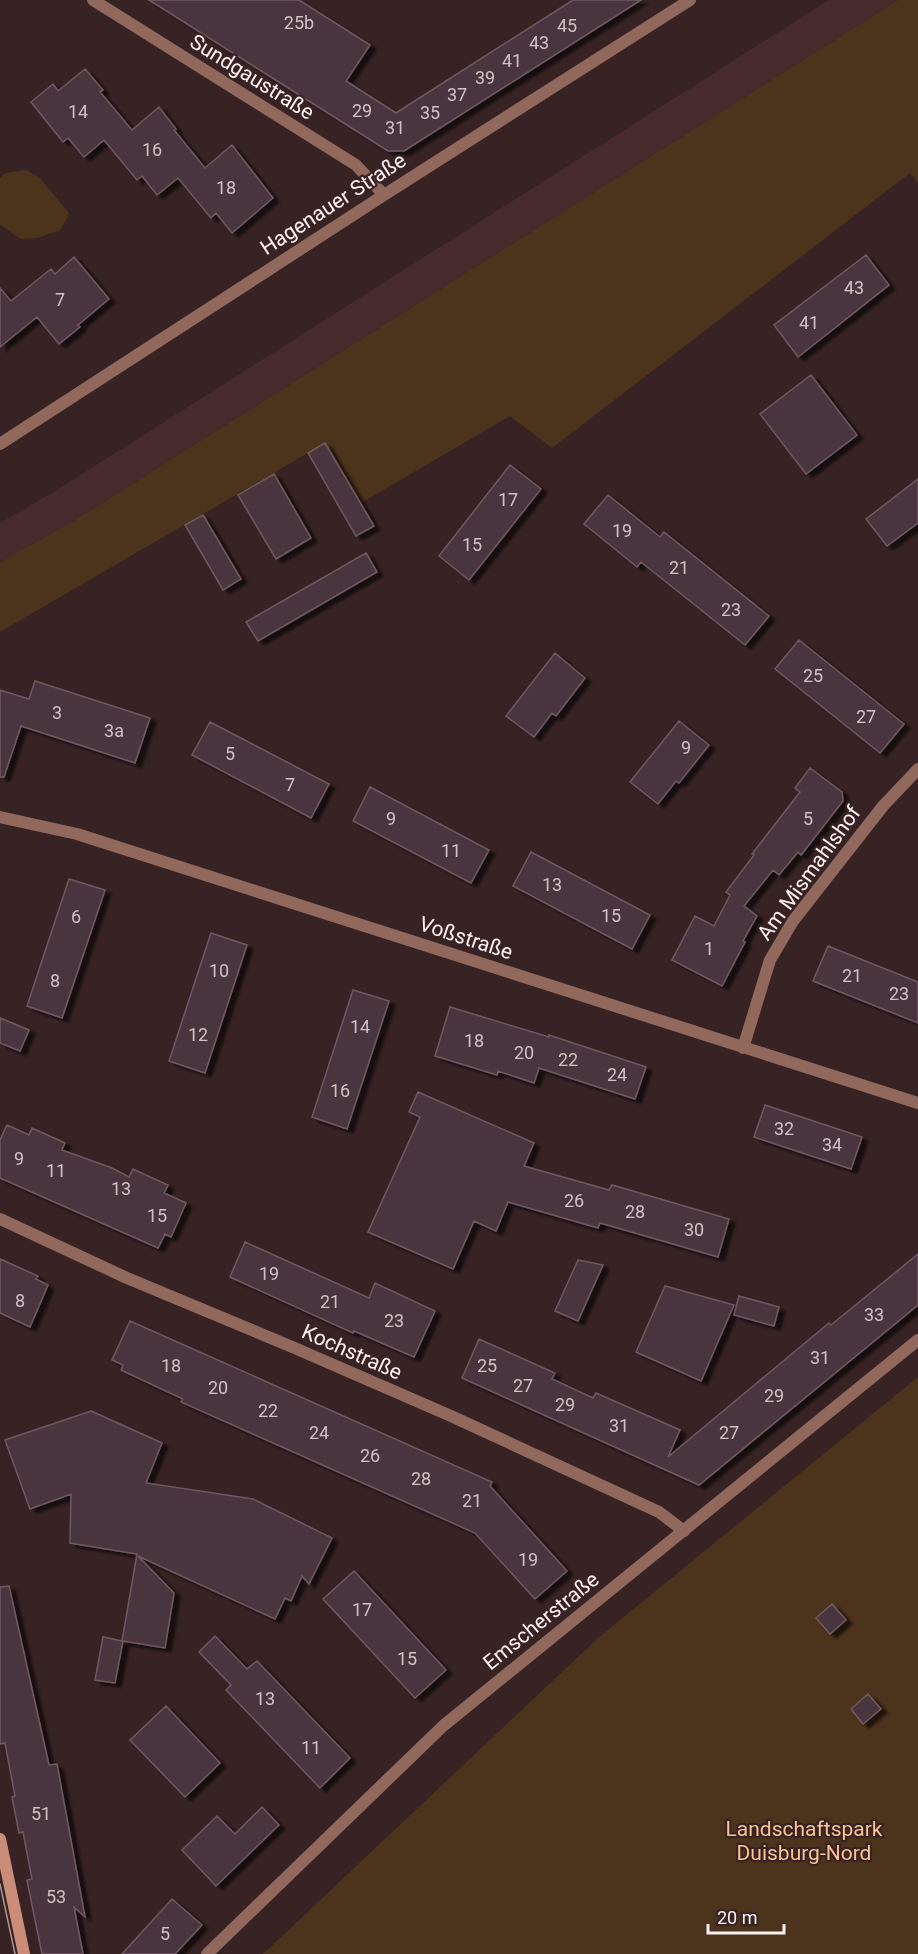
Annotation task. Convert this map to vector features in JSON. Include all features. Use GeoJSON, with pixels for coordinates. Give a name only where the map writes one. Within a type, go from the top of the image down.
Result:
{"type":"FeatureCollection","features":[{"type":"Feature","properties":{"kind":"main road"},"geometry":{"type":"LineString","coordinates":[[0,1839],[24,1954]]}},
{"type":"Feature","properties":{"kind":"street","name":"Sundgaustraße"},"geometry":{"type":"LineString","coordinates":[[93,0],[356,165],[384,195]]}},
{"type":"Feature","properties":{"kind":"street","name":"Hagenauer Straße"},"geometry":{"type":"LineString","coordinates":[[0,444],[690,0]]}},
{"type":"Feature","properties":{"kind":"street","name":"Am Mismahlshof"},"geometry":{"type":"LineString","coordinates":[[743,1048],[770,960],[793,921],[883,806],[918,769]]}},
{"type":"Feature","properties":{"kind":"street","name":"Voßstraße"},"geometry":{"type":"LineString","coordinates":[[0,817],[77,834],[918,1103]]}},
{"type":"Feature","properties":{"kind":"street","name":"Kochstraße"},"geometry":{"type":"LineString","coordinates":[[0,1219],[127,1278],[451,1416],[659,1512],[684,1531]]}},
{"type":"Feature","properties":{"kind":"street","name":"Emscherstraße"},"geometry":{"type":"LineString","coordinates":[[207,1954],[443,1726],[918,1340]]}},
{"type":"Feature","properties":{"kind":"shaded area"},"geometry":{"type":"Polygon","coordinates":[[[829,0],[898,0],[75,520],[0,562],[0,523],[60,488],[829,0]]]}},
{"type":"Feature","properties":{"kind":"green space"},"geometry":{"type":"Polygon","coordinates":[[[898,0],[918,0],[918,183],[910,173],[552,448],[510,416],[361,503],[325,443],[0,632],[0,562],[75,520],[898,0]]]}},
{"type":"Feature","properties":{"kind":"green space"},"geometry":{"type":"Polygon","coordinates":[[[26,170],[40,178],[69,213],[60,230],[38,238],[21,239],[0,225],[0,178],[5,173],[26,170]]]}},
{"type":"Feature","properties":{"kind":"green space","name":"Landschaftspark Duisburg-Nord"},"geometry":{"type":"Polygon","coordinates":[[[918,1377],[918,1954],[263,1954],[598,1638],[918,1377]]]}},
{"type":"Feature","properties":{"kind":"building"},"geometry":{"type":"Polygon","coordinates":[[[149,0],[299,0],[370,45],[346,81],[396,113],[573,0],[641,0],[404,151],[388,151],[149,0]]]}},
{"type":"Feature","properties":{"kind":"building"},"geometry":{"type":"Polygon","coordinates":[[[85,69],[103,90],[100,92],[132,130],[159,107],[176,129],[174,130],[205,168],[232,145],[273,198],[232,233],[216,213],[211,218],[178,178],[157,195],[142,176],[137,180],[104,140],[84,157],[68,138],[63,142],[31,102],[53,84],[58,91],[85,69]]]}},
{"type":"Feature","properties":{"kind":"building"},"geometry":{"type":"Polygon","coordinates":[[[866,255],[889,285],[798,357],[774,325],[866,255]]]}},
{"type":"Feature","properties":{"kind":"building"},"geometry":{"type":"Polygon","coordinates":[[[74,257],[109,299],[59,344],[37,317],[0,347],[0,288],[11,301],[51,269],[55,274],[74,257]]]}},
{"type":"Feature","properties":{"kind":"building"},"geometry":{"type":"Polygon","coordinates":[[[811,375],[857,435],[806,474],[760,414],[811,375]]]}},
{"type":"Feature","properties":{"kind":"building"},"geometry":{"type":"Polygon","coordinates":[[[325,443],[374,526],[356,536],[308,453],[325,443]]]}},
{"type":"Feature","properties":{"kind":"building"},"geometry":{"type":"Polygon","coordinates":[[[510,465],[541,489],[469,580],[439,556],[510,465]]]}},
{"type":"Feature","properties":{"kind":"building"},"geometry":{"type":"Polygon","coordinates":[[[274,474],[311,538],[276,559],[238,495],[274,474]]]}},
{"type":"Feature","properties":{"kind":"building"},"geometry":{"type":"Polygon","coordinates":[[[918,479],[918,523],[887,546],[866,519],[918,479]]]}},
{"type":"Feature","properties":{"kind":"building"},"geometry":{"type":"Polygon","coordinates":[[[608,495],[660,537],[664,532],[769,616],[745,645],[641,562],[637,567],[584,524],[608,495]]]}},
{"type":"Feature","properties":{"kind":"building"},"geometry":{"type":"Polygon","coordinates":[[[203,515],[241,579],[223,590],[185,525],[203,515]]]}},
{"type":"Feature","properties":{"kind":"building"},"geometry":{"type":"Polygon","coordinates":[[[366,553],[377,572],[258,641],[246,622],[366,553]]]}},
{"type":"Feature","properties":{"kind":"building"},"geometry":{"type":"Polygon","coordinates":[[[799,640],[904,724],[880,753],[775,669],[799,640]]]}},
{"type":"Feature","properties":{"kind":"building"},"geometry":{"type":"Polygon","coordinates":[[[555,653],[585,678],[556,716],[552,713],[534,737],[506,716],[555,653]]]}},
{"type":"Feature","properties":{"kind":"building"},"geometry":{"type":"Polygon","coordinates":[[[35,681],[150,718],[135,763],[21,726],[4,777],[0,777],[0,690],[29,699],[35,681]]]}},
{"type":"Feature","properties":{"kind":"building"},"geometry":{"type":"Polygon","coordinates":[[[679,721],[709,745],[679,783],[676,781],[658,804],[630,782],[679,721]]]}},
{"type":"Feature","properties":{"kind":"building"},"geometry":{"type":"Polygon","coordinates":[[[210,722],[329,784],[311,818],[192,755],[210,722]]]}},
{"type":"Feature","properties":{"kind":"building"},"geometry":{"type":"Polygon","coordinates":[[[810,768],[842,792],[843,801],[801,855],[798,852],[779,875],[773,870],[744,906],[757,916],[722,986],[672,960],[695,916],[714,926],[730,895],[726,892],[800,792],[795,788],[810,768]]]}},
{"type":"Feature","properties":{"kind":"building"},"geometry":{"type":"Polygon","coordinates":[[[370,787],[489,850],[471,883],[353,821],[370,787]]]}},
{"type":"Feature","properties":{"kind":"building"},"geometry":{"type":"Polygon","coordinates":[[[531,852],[650,915],[632,949],[513,886],[531,852]]]}},
{"type":"Feature","properties":{"kind":"building"},"geometry":{"type":"Polygon","coordinates":[[[69,879],[105,890],[62,1018],[27,1006],[69,879]]]}},
{"type":"Feature","properties":{"kind":"building"},"geometry":{"type":"Polygon","coordinates":[[[211,933],[247,945],[205,1073],[169,1061],[211,933]]]}},
{"type":"Feature","properties":{"kind":"building"},"geometry":{"type":"Polygon","coordinates":[[[828,946],[918,982],[918,1023],[813,981],[828,946]]]}},
{"type":"Feature","properties":{"kind":"building"},"geometry":{"type":"Polygon","coordinates":[[[353,990],[389,1001],[347,1129],[312,1117],[353,990]]]}},
{"type":"Feature","properties":{"kind":"building"},"geometry":{"type":"Polygon","coordinates":[[[450,1007],[549,1037],[549,1035],[646,1067],[635,1099],[539,1068],[534,1083],[498,1071],[497,1075],[435,1056],[450,1007]]]}},
{"type":"Feature","properties":{"kind":"building"},"geometry":{"type":"Polygon","coordinates":[[[0,1018],[29,1030],[20,1051],[0,1043],[0,1018]]]}},
{"type":"Feature","properties":{"kind":"building"},"geometry":{"type":"Polygon","coordinates":[[[418,1092],[534,1143],[524,1166],[609,1190],[612,1185],[729,1219],[718,1257],[600,1223],[598,1228],[508,1202],[496,1231],[474,1221],[453,1269],[368,1232],[420,1117],[409,1112],[418,1092]]]}},
{"type":"Feature","properties":{"kind":"building"},"geometry":{"type":"Polygon","coordinates":[[[765,1105],[862,1137],[851,1169],[754,1137],[765,1105]]]}},
{"type":"Feature","properties":{"kind":"building"},"geometry":{"type":"Polygon","coordinates":[[[7,1125],[29,1135],[32,1128],[65,1143],[62,1150],[112,1168],[129,1177],[133,1169],[168,1185],[164,1193],[186,1203],[171,1237],[165,1234],[158,1248],[0,1178],[0,1140],[7,1125]]]}},
{"type":"Feature","properties":{"kind":"building"},"geometry":{"type":"Polygon","coordinates":[[[245,1242],[369,1298],[375,1283],[435,1311],[414,1357],[354,1331],[353,1333],[230,1277],[245,1242]]]}},
{"type":"Feature","properties":{"kind":"building"},"geometry":{"type":"Polygon","coordinates":[[[918,1254],[918,1305],[699,1485],[462,1378],[479,1339],[555,1373],[552,1379],[593,1398],[596,1393],[680,1430],[668,1457],[829,1323],[831,1325],[918,1254]]]}},
{"type":"Feature","properties":{"kind":"building"},"geometry":{"type":"Polygon","coordinates":[[[0,1259],[38,1276],[36,1279],[48,1285],[30,1327],[0,1313],[0,1259]]]}},
{"type":"Feature","properties":{"kind":"building"},"geometry":{"type":"Polygon","coordinates":[[[578,1260],[603,1265],[578,1321],[555,1311],[578,1260]]]}},
{"type":"Feature","properties":{"kind":"building"},"geometry":{"type":"Polygon","coordinates":[[[665,1286],[734,1305],[701,1381],[636,1352],[665,1286]]]}},
{"type":"Feature","properties":{"kind":"building"},"geometry":{"type":"Polygon","coordinates":[[[739,1296],[779,1307],[774,1326],[734,1315],[739,1296]]]}},
{"type":"Feature","properties":{"kind":"building"},"geometry":{"type":"Polygon","coordinates":[[[130,1321],[492,1482],[490,1486],[567,1571],[535,1599],[475,1533],[181,1402],[183,1399],[121,1370],[123,1365],[112,1360],[130,1321]]]}},
{"type":"Feature","properties":{"kind":"building"},"geometry":{"type":"Polygon","coordinates":[[[91,1411],[162,1443],[146,1483],[253,1499],[332,1538],[309,1584],[302,1576],[291,1601],[285,1598],[275,1619],[138,1556],[174,1593],[165,1648],[123,1641],[115,1683],[95,1680],[103,1637],[122,1641],[137,1554],[70,1543],[71,1494],[30,1509],[5,1440],[91,1411]]]}},
{"type":"Feature","properties":{"kind":"building"},"geometry":{"type":"Polygon","coordinates":[[[354,1571],[446,1670],[415,1698],[323,1599],[354,1571]]]}},
{"type":"Feature","properties":{"kind":"building"},"geometry":{"type":"Polygon","coordinates":[[[9,1586],[49,1765],[57,1764],[85,1917],[74,1907],[83,1954],[42,1954],[34,1915],[27,1880],[32,1879],[23,1832],[19,1833],[5,1743],[0,1744],[0,1587],[9,1586]]]}},
{"type":"Feature","properties":{"kind":"building"},"geometry":{"type":"Polygon","coordinates":[[[832,1604],[846,1620],[830,1634],[816,1618],[832,1604]]]}},
{"type":"Feature","properties":{"kind":"building"},"geometry":{"type":"Polygon","coordinates":[[[215,1636],[247,1669],[257,1661],[350,1758],[320,1788],[226,1690],[231,1685],[199,1652],[215,1636]]]}},
{"type":"Feature","properties":{"kind":"building"},"geometry":{"type":"Polygon","coordinates":[[[868,1694],[881,1709],[863,1724],[851,1709],[868,1694]]]}},
{"type":"Feature","properties":{"kind":"building"},"geometry":{"type":"Polygon","coordinates":[[[166,1706],[220,1763],[185,1797],[130,1740],[166,1706]]]}},
{"type":"Feature","properties":{"kind":"building"},"geometry":{"type":"Polygon","coordinates":[[[262,1807],[279,1825],[216,1886],[182,1850],[217,1816],[235,1834],[262,1807]]]}},
{"type":"Feature","properties":{"kind":"building"},"geometry":{"type":"Polygon","coordinates":[[[172,1899],[202,1925],[175,1954],[122,1954],[172,1899]]]}},
{"type":"Feature","properties":{"kind":"tram line"},"geometry":{"type":"LineString","coordinates":[[0,1884],[15,1954]]}}]}
